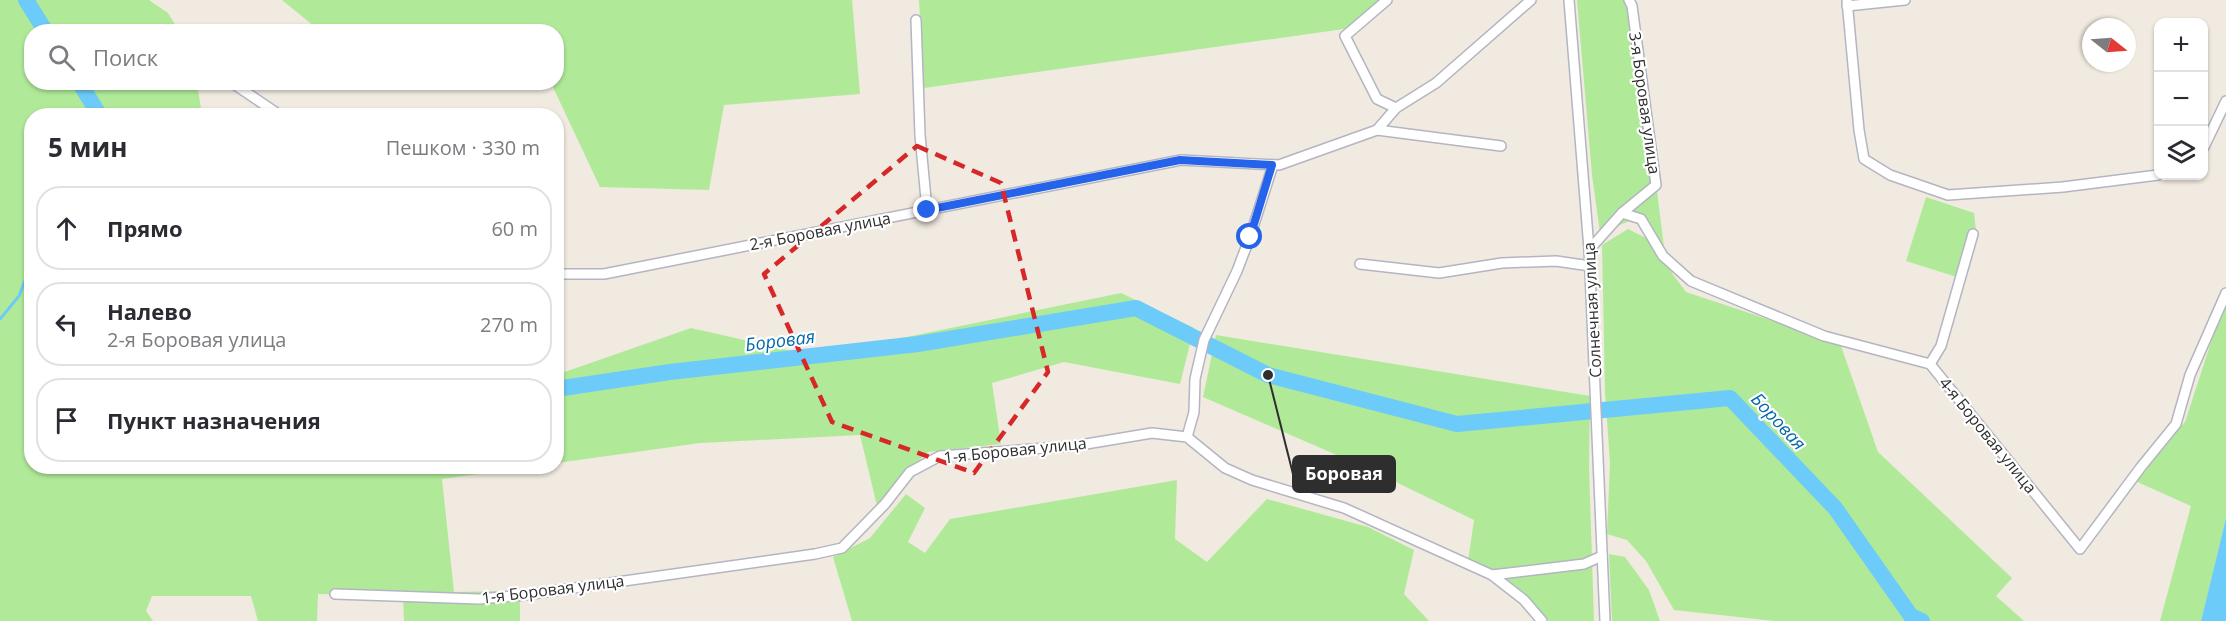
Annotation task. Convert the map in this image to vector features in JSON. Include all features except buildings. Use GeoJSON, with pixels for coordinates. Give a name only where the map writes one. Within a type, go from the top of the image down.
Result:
{"type":"FeatureCollection","features":[{"type":"Feature","properties":{"kind":"street"},"geometry":{"type":"LineString","coordinates":[[1387,0],[1345,36],[1377,99],[1396,108]]}},
{"type":"Feature","properties":{"kind":"street","name":"2-я Боровая улица"},"geometry":{"type":"LineString","coordinates":[[564,274],[604,274],[1180,160],[1279,165],[1377,130],[1396,108],[1436,83],[1531,0]]}},
{"type":"Feature","properties":{"kind":"street","name":"Солнечная улица"},"geometry":{"type":"LineString","coordinates":[[1569,0],[1590,266],[1605,621]]}},
{"type":"Feature","properties":{"kind":"street"},"geometry":{"type":"LineString","coordinates":[[1905,0],[1847,3],[1857,119],[1864,159],[1890,175],[1948,195],[2063,187],[2154,176]]}},
{"type":"Feature","properties":{"kind":"street","name":"3-я Боровая улица"},"geometry":{"type":"LineString","coordinates":[[1589,250],[1622,213],[1656,185],[1631,2]]}},
{"type":"Feature","properties":{"kind":"street"},"geometry":{"type":"LineString","coordinates":[[916,20],[927,210]]}},
{"type":"Feature","properties":{"kind":"street"},"geometry":{"type":"LineString","coordinates":[[243,90],[269,108]]}},
{"type":"Feature","properties":{"kind":"street"},"geometry":{"type":"LineString","coordinates":[[2208,138],[2226,100]]}},
{"type":"Feature","properties":{"kind":"street"},"geometry":{"type":"LineString","coordinates":[[1377,130],[1501,146]]}},
{"type":"Feature","properties":{"kind":"street"},"geometry":{"type":"LineString","coordinates":[[1272,165],[1238,271],[1204,339],[1195,379],[1194,412],[1187,437],[1226,468],[1252,480],[1344,508],[1492,575],[1524,600],[1542,621]]}},
{"type":"Feature","properties":{"kind":"street","name":"4-я Боровая улица"},"geometry":{"type":"LineString","coordinates":[[1622,213],[1641,219],[1663,256],[1691,281],[1824,336],[1930,364],[2080,549],[2140,467],[2176,424],[2190,375],[2226,293]]}},
{"type":"Feature","properties":{"kind":"street"},"geometry":{"type":"LineString","coordinates":[[1930,364],[1941,346],[1972,234]]}},
{"type":"Feature","properties":{"kind":"street"},"geometry":{"type":"LineString","coordinates":[[1360,264],[1439,273],[1502,262],[1556,261],[1590,266]]}},
{"type":"Feature","properties":{"kind":"street","name":"1-я Боровая улица"},"geometry":{"type":"LineString","coordinates":[[335,594],[479,599],[525,596],[814,554],[842,548],[885,504],[910,472],[940,456],[1074,446],[1152,433],[1187,437]]}},
{"type":"Feature","properties":{"kind":"street"},"geometry":{"type":"LineString","coordinates":[[1492,575],[1584,564],[1602,556]]}},
{"type":"Feature","properties":{"kind":"highlighted area"},"geometry":{"type":"Polygon","coordinates":[[[917,146],[1001,183],[1048,372],[974,473],[832,422],[764,274],[917,146]]]}},
{"type":"Feature","properties":{"kind":"green space"},"geometry":{"type":"Polygon","coordinates":[[[0,0],[149,0],[168,13],[175,24],[24,24],[24,90],[198,90],[201,108],[24,108],[24,474],[477,474],[442,479],[454,592],[516,591],[520,600],[520,621],[404,621],[403,596],[318,594],[317,621],[258,621],[251,596],[152,596],[146,611],[153,621],[0,621],[0,0]]]}},
{"type":"Feature","properties":{"kind":"green space"},"geometry":{"type":"Polygon","coordinates":[[[282,0],[852,0],[860,94],[724,105],[709,190],[600,187],[554,90],[564,90],[564,24],[311,24],[282,0]]]}},
{"type":"Feature","properties":{"kind":"green space"},"geometry":{"type":"Polygon","coordinates":[[[919,0],[1384,0],[1344,29],[924,88],[919,0]]]}},
{"type":"Feature","properties":{"kind":"green space"},"geometry":{"type":"Polygon","coordinates":[[[1577,0],[1633,0],[1664,247],[1637,218],[1600,233],[1592,175],[1577,0]]]}},
{"type":"Feature","properties":{"kind":"green space"},"geometry":{"type":"Polygon","coordinates":[[[1926,197],[1974,213],[1976,231],[1960,278],[1906,261],[1926,197]]]}},
{"type":"Feature","properties":{"kind":"green space"},"geometry":{"type":"Polygon","coordinates":[[[1628,229],[1646,238],[1686,292],[1840,343],[1878,452],[2012,578],[1996,596],[2024,621],[1775,621],[1674,610],[1646,561],[1627,540],[1607,534],[1610,463],[1605,392],[1602,245],[1628,229]]]}},
{"type":"Feature","properties":{"kind":"green space"},"geometry":{"type":"Polygon","coordinates":[[[1121,293],[1194,328],[1180,384],[1064,362],[992,383],[1001,444],[928,452],[893,485],[878,510],[860,435],[700,443],[564,462],[564,372],[691,328],[814,356],[1121,293]]]}},
{"type":"Feature","properties":{"kind":"green space"},"geometry":{"type":"Polygon","coordinates":[[[2226,305],[2226,518],[2201,621],[2160,621],[2191,506],[2135,481],[2133,477],[2185,422],[2213,336],[2226,305]]]}},
{"type":"Feature","properties":{"kind":"green space"},"geometry":{"type":"Polygon","coordinates":[[[1216,335],[1590,396],[1589,466],[1594,621],[1549,621],[1506,581],[1468,561],[1474,520],[1371,470],[1203,397],[1216,335]]]}},
{"type":"Feature","properties":{"kind":"green space"},"geometry":{"type":"Polygon","coordinates":[[[1177,480],[1175,539],[1207,562],[1267,499],[1368,527],[1414,550],[1404,594],[1429,621],[852,621],[833,557],[870,538],[906,494],[925,508],[908,542],[925,553],[950,519],[1177,480]]]}},
{"type":"Feature","properties":{"kind":"green space"},"geometry":{"type":"Polygon","coordinates":[[[1609,554],[1625,557],[1649,590],[1660,621],[1612,621],[1609,554]]]}},
{"type":"Feature","properties":{"kind":"water"},"geometry":{"type":"Polygon","coordinates":[[[2226,518],[2226,621],[2201,621],[2226,518]]]}},
{"type":"Feature","properties":{"kind":"waterway","name":"Боровая"},"geometry":{"type":"LineString","coordinates":[[26,0],[41,24]]}},
{"type":"Feature","properties":{"kind":"waterway","name":"Боровая"},"geometry":{"type":"LineString","coordinates":[[84,90],[95,108]]}},
{"type":"Feature","properties":{"kind":"waterway"},"geometry":{"type":"LineString","coordinates":[[0,319],[19,296],[24,283]]}},
{"type":"Feature","properties":{"kind":"waterway","name":"Боровая"},"geometry":{"type":"LineString","coordinates":[[564,388],[670,372],[918,344],[1136,308],[1268,375],[1457,424],[1730,398],[1835,508],[1911,616],[1922,621]]}},
{"type":"Feature","properties":{"kind":"place","name":"Боровая"},"geometry":{"type":"Point","coordinates":[1268,375]}},
{"type":"Feature","properties":{"kind":"route"},"geometry":{"type":"LineString","coordinates":[[927,210],[1180,160],[1272,165],[1250,237]]}}]}
